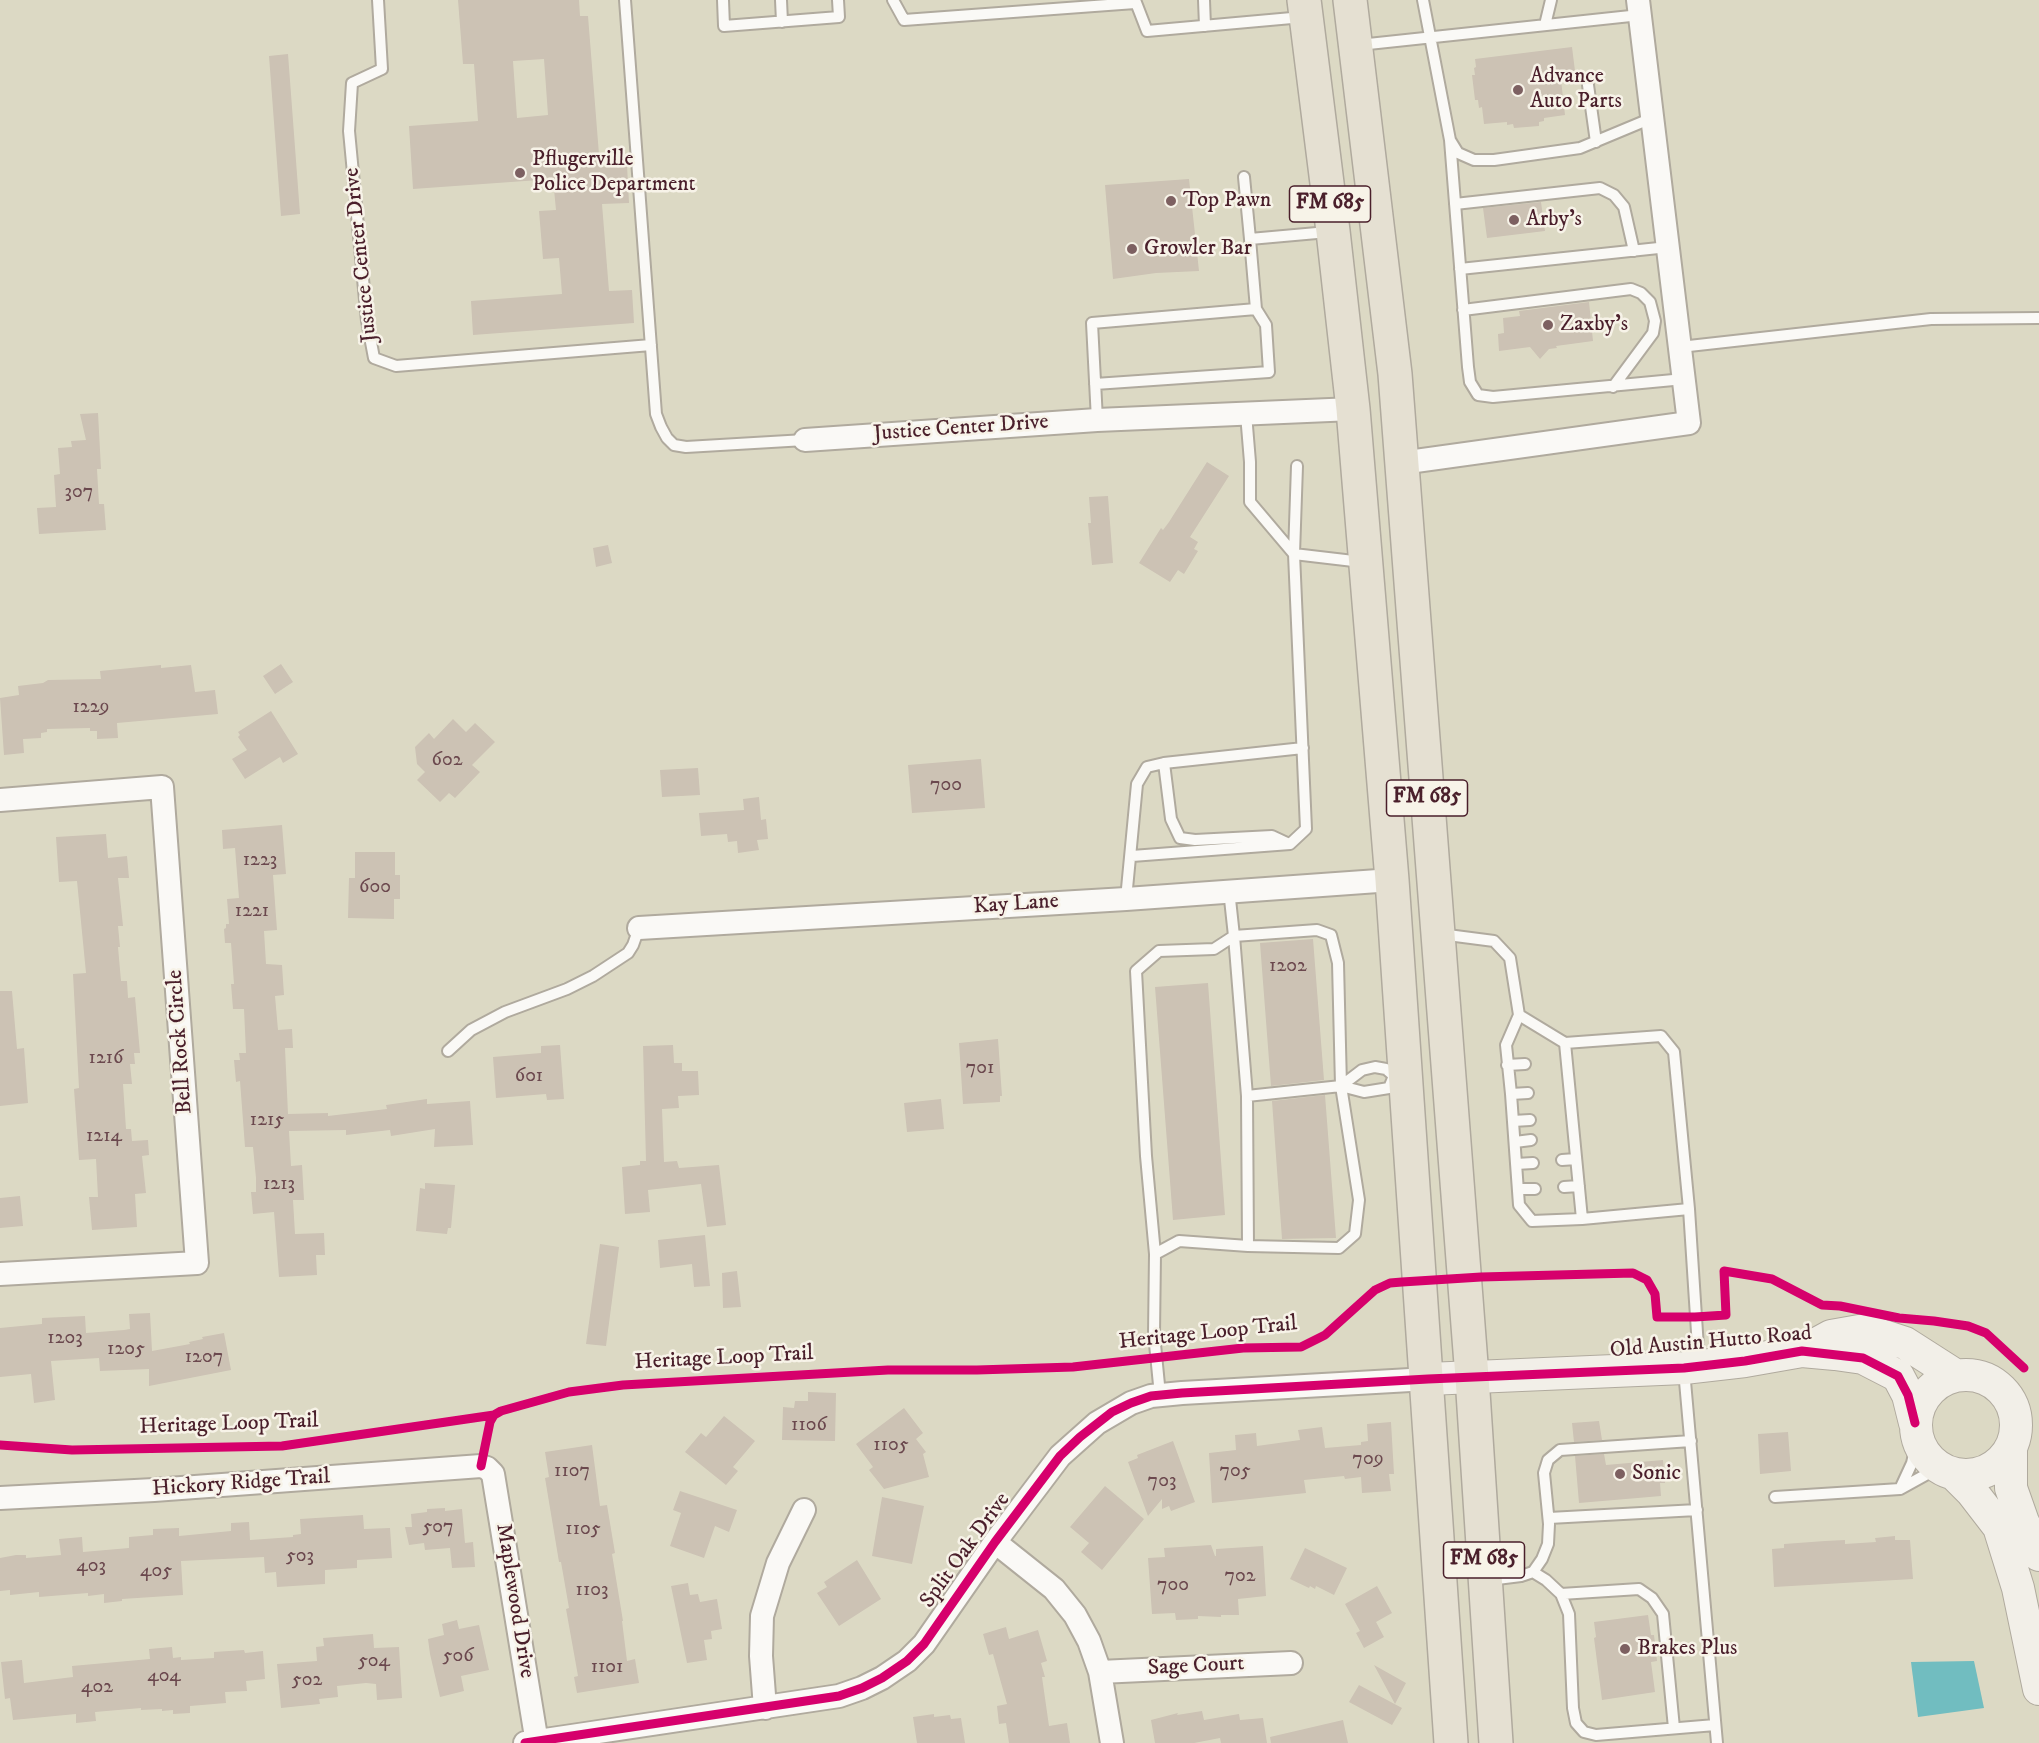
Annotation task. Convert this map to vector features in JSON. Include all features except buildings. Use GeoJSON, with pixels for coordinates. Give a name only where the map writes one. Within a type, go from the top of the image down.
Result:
{"type":"FeatureCollection","features":[{"type":"Feature","properties":{"kind":"main road","name":"FM 685"},"geometry":{"type":"LineString","coordinates":[[1350,0],[1395,374],[1472,1377],[1496,1743]]}},
{"type":"Feature","properties":{"kind":"main road","name":"FM 685"},"geometry":{"type":"LineString","coordinates":[[1305,8],[1353,409],[1366,562],[1392,880],[1400,1076],[1428,1379],[1451,1743]]}},
{"type":"Feature","properties":{"kind":"street"},"geometry":{"type":"LineString","coordinates":[[1401,463],[1689,423],[1639,7]]}},
{"type":"Feature","properties":{"kind":"street","name":"Justice Center Drive"},"geometry":{"type":"LineString","coordinates":[[805,440],[1097,420],[1353,409]]}},
{"type":"Feature","properties":{"kind":"street","name":"Bell Rock Circle"},"geometry":{"type":"LineString","coordinates":[[0,800],[162,787],[198,1263],[0,1274]]}},
{"type":"Feature","properties":{"kind":"street","name":"Kay Lane"},"geometry":{"type":"LineString","coordinates":[[639,928],[1126,899],[1392,880]]}},
{"type":"Feature","properties":{"kind":"street","name":"Old Austin Hutto Road"},"geometry":{"type":"LineString","coordinates":[[1802,1351],[1831,1336],[1865,1330],[1905,1343],[1955,1375],[1972,1374],[1988,1379],[2001,1388],[2011,1401],[2016,1417],[2016,1433],[2011,1449],[2011,1488],[2023,1522],[2039,1555]]}},
{"type":"Feature","properties":{"kind":"street","name":"Old Austin Hutto Road"},"geometry":{"type":"LineString","coordinates":[[1428,1379],[1691,1367],[1802,1351],[1863,1358],[1898,1376],[1908,1395],[1916,1432],[1925,1456],[1972,1492],[1999,1527],[2018,1588],[2035,1632],[2039,1689]]}},
{"type":"Feature","properties":{"kind":"street"},"geometry":{"type":"LineString","coordinates":[[1916,1432],[1918,1406],[1927,1391],[1940,1381],[1955,1375]]}},
{"type":"Feature","properties":{"kind":"street","name":"Split Oak Drive"},"geometry":{"type":"LineString","coordinates":[[533,1743],[839,1696],[862,1688],[907,1661],[924,1644],[995,1542],[1060,1456],[1112,1412],[1131,1403],[1160,1395],[1428,1379]]}},
{"type":"Feature","properties":{"kind":"street"},"geometry":{"type":"LineString","coordinates":[[1946,1471],[1971,1475],[1987,1471],[2001,1462],[2011,1449]]}},
{"type":"Feature","properties":{"kind":"street","name":"Hickory Ridge Trail"},"geometry":{"type":"LineString","coordinates":[[0,1498],[154,1490],[481,1466]]}},
{"type":"Feature","properties":{"kind":"street","name":"Maplewood Drive"},"geometry":{"type":"LineString","coordinates":[[481,1466],[494,1474],[533,1743]]}},
{"type":"Feature","properties":{"kind":"street"},"geometry":{"type":"LineString","coordinates":[[765,1708],[761,1656],[762,1616],[778,1563],[804,1510]]}},
{"type":"Feature","properties":{"kind":"street"},"geometry":{"type":"LineString","coordinates":[[995,1542],[1054,1589],[1080,1624],[1100,1672],[1112,1743]]}},
{"type":"Feature","properties":{"kind":"street","name":"Sage Court"},"geometry":{"type":"LineString","coordinates":[[1100,1672],[1291,1663]]}},
{"type":"Feature","properties":{"kind":"lane","name":"Justice Center Drive"},"geometry":{"type":"LineString","coordinates":[[378,0],[382,69],[352,83],[349,131],[367,321],[374,358],[396,366],[651,345]]}},
{"type":"Feature","properties":{"kind":"lane","name":"Justice Center Drive"},"geometry":{"type":"LineString","coordinates":[[625,0],[656,414],[661,428],[675,445],[686,447],[805,440]]}},
{"type":"Feature","properties":{"kind":"lane"},"geometry":{"type":"LineString","coordinates":[[723,0],[724,26],[839,17],[838,0]]}},
{"type":"Feature","properties":{"kind":"lane"},"geometry":{"type":"LineString","coordinates":[[781,0],[782,22]]}},
{"type":"Feature","properties":{"kind":"lane"},"geometry":{"type":"LineString","coordinates":[[893,0],[904,20],[1096,3],[1135,2],[1147,31],[1205,26],[1305,8]]}},
{"type":"Feature","properties":{"kind":"lane"},"geometry":{"type":"LineString","coordinates":[[1204,0],[1205,26]]}},
{"type":"Feature","properties":{"kind":"lane"},"geometry":{"type":"LineString","coordinates":[[1423,0],[1450,140],[1470,382],[1478,395],[1493,397],[1684,380]]}},
{"type":"Feature","properties":{"kind":"lane"},"geometry":{"type":"LineString","coordinates":[[1545,25],[1551,0]]}},
{"type":"Feature","properties":{"kind":"lane"},"geometry":{"type":"LineString","coordinates":[[1356,45],[1545,25],[1639,7]]}},
{"type":"Feature","properties":{"kind":"lane"},"geometry":{"type":"LineString","coordinates":[[1588,85],[1596,142]]}},
{"type":"Feature","properties":{"kind":"lane"},"geometry":{"type":"LineString","coordinates":[[1450,140],[1458,153],[1474,160],[1494,160],[1580,148],[1652,118]]}},
{"type":"Feature","properties":{"kind":"lane"},"geometry":{"type":"LineString","coordinates":[[1095,384],[1269,372],[1266,325],[1256,309],[1244,177]]}},
{"type":"Feature","properties":{"kind":"lane"},"geometry":{"type":"LineString","coordinates":[[1455,204],[1600,188],[1614,195],[1624,207],[1634,251]]}},
{"type":"Feature","properties":{"kind":"lane"},"geometry":{"type":"LineString","coordinates":[[1250,239],[1333,231]]}},
{"type":"Feature","properties":{"kind":"lane"},"geometry":{"type":"LineString","coordinates":[[1460,268],[1668,247]]}},
{"type":"Feature","properties":{"kind":"lane"},"geometry":{"type":"LineString","coordinates":[[1463,310],[1631,289],[1641,293],[1650,302],[1655,321],[1653,333],[1613,387]]}},
{"type":"Feature","properties":{"kind":"lane"},"geometry":{"type":"LineString","coordinates":[[1097,420],[1092,323],[1256,309]]}},
{"type":"Feature","properties":{"kind":"lane"},"geometry":{"type":"LineString","coordinates":[[1680,347],[1931,319],[2039,318]]}},
{"type":"Feature","properties":{"kind":"lane"},"geometry":{"type":"LineString","coordinates":[[1246,414],[1251,502],[1294,554],[1366,562]]}},
{"type":"Feature","properties":{"kind":"lane"},"geometry":{"type":"LineString","coordinates":[[1132,856],[1290,844],[1306,829],[1294,554],[1297,466]]}},
{"type":"Feature","properties":{"kind":"lane"},"geometry":{"type":"LineString","coordinates":[[1126,899],[1132,856],[1137,784],[1147,767],[1164,763],[1303,748]]}},
{"type":"Feature","properties":{"kind":"lane"},"geometry":{"type":"LineString","coordinates":[[1164,763],[1171,819],[1180,838],[1195,840],[1272,836],[1290,844]]}},
{"type":"Feature","properties":{"kind":"lane"},"geometry":{"type":"LineString","coordinates":[[1229,890],[1247,1096],[1248,1245]]}},
{"type":"Feature","properties":{"kind":"lane"},"geometry":{"type":"LineString","coordinates":[[448,1051],[480,1025],[593,976],[628,953],[639,928]]}},
{"type":"Feature","properties":{"kind":"lane"},"geometry":{"type":"LineString","coordinates":[[1155,1254],[1179,1241],[1339,1248],[1355,1234],[1359,1200],[1341,1086],[1338,963],[1330,935],[1317,930],[1234,936],[1214,949],[1158,951],[1136,971],[1146,1156],[1155,1254],[1154,1334],[1160,1395]]}},
{"type":"Feature","properties":{"kind":"lane"},"geometry":{"type":"LineString","coordinates":[[1438,933],[1494,941],[1510,958],[1519,1015],[1506,1045],[1507,1065],[1519,1205],[1532,1221],[1582,1219],[1689,1209]]}},
{"type":"Feature","properties":{"kind":"lane"},"geometry":{"type":"LineString","coordinates":[[1519,1015],[1565,1043],[1661,1036],[1674,1052],[1689,1209],[1691,1441],[1717,1743]]}},
{"type":"Feature","properties":{"kind":"lane"},"geometry":{"type":"LineString","coordinates":[[1565,1043],[1582,1219]]}},
{"type":"Feature","properties":{"kind":"lane"},"geometry":{"type":"LineString","coordinates":[[1554,1063],[1567,1062]]}},
{"type":"Feature","properties":{"kind":"lane"},"geometry":{"type":"LineString","coordinates":[[1507,1065],[1525,1064]]}},
{"type":"Feature","properties":{"kind":"lane"},"geometry":{"type":"LineString","coordinates":[[1247,1096],[1341,1086],[1364,1092],[1389,1088],[1400,1076],[1375,1067],[1362,1070],[1341,1086]]}},
{"type":"Feature","properties":{"kind":"lane"},"geometry":{"type":"LineString","coordinates":[[1558,1092],[1570,1091]]}},
{"type":"Feature","properties":{"kind":"lane"},"geometry":{"type":"LineString","coordinates":[[1511,1094],[1528,1093]]}},
{"type":"Feature","properties":{"kind":"lane"},"geometry":{"type":"LineString","coordinates":[[1559,1117],[1572,1115]]}},
{"type":"Feature","properties":{"kind":"lane"},"geometry":{"type":"LineString","coordinates":[[1513,1122],[1530,1120]]}},
{"type":"Feature","properties":{"kind":"lane"},"geometry":{"type":"LineString","coordinates":[[1561,1138],[1574,1137]]}},
{"type":"Feature","properties":{"kind":"lane"},"geometry":{"type":"LineString","coordinates":[[1515,1142],[1531,1140]]}},
{"type":"Feature","properties":{"kind":"lane"},"geometry":{"type":"LineString","coordinates":[[1562,1160],[1576,1159]]}},
{"type":"Feature","properties":{"kind":"lane"},"geometry":{"type":"LineString","coordinates":[[1516,1164],[1533,1163]]}},
{"type":"Feature","properties":{"kind":"lane"},"geometry":{"type":"LineString","coordinates":[[1564,1187],[1579,1186]]}},
{"type":"Feature","properties":{"kind":"lane"},"geometry":{"type":"LineString","coordinates":[[1518,1189],[1535,1189]]}},
{"type":"Feature","properties":{"kind":"lane"},"geometry":{"type":"LineString","coordinates":[[1900,1489],[1912,1463],[1916,1432]]}},
{"type":"Feature","properties":{"kind":"lane"},"geometry":{"type":"LineString","coordinates":[[1485,1580],[1521,1576],[1533,1572],[1542,1559],[1548,1544],[1549,1518],[1544,1473],[1548,1460],[1560,1450],[1691,1441]]}},
{"type":"Feature","properties":{"kind":"lane"},"geometry":{"type":"LineString","coordinates":[[1775,1497],[1900,1489],[1946,1471]]}},
{"type":"Feature","properties":{"kind":"lane"},"geometry":{"type":"LineString","coordinates":[[1549,1518],[1697,1510]]}},
{"type":"Feature","properties":{"kind":"lane"},"geometry":{"type":"LineString","coordinates":[[1533,1572],[1561,1594],[1569,1614],[1573,1708],[1576,1723],[1584,1732],[1596,1735],[1715,1725]]}},
{"type":"Feature","properties":{"kind":"lane"},"geometry":{"type":"LineString","coordinates":[[1561,1594],[1639,1589],[1652,1598],[1663,1614],[1674,1728]]}},
{"type":"Feature","properties":{"kind":"water"},"geometry":{"type":"Polygon","coordinates":[[[1974,1661],[1984,1708],[1918,1717],[1911,1662],[1974,1661]]]}},
{"type":"Feature","properties":{"kind":"cycle path","name":"Heritage Loop Trail"},"geometry":{"type":"LineString","coordinates":[[481,1466],[490,1422],[494,1415],[569,1392],[623,1385],[888,1370],[1073,1367],[1243,1348],[1301,1347],[1325,1335],[1375,1290],[1390,1283],[1402,1282],[1481,1277],[1633,1273],[1647,1280],[1655,1294],[1657,1317],[1695,1317],[1726,1315],[1724,1271],[1772,1279],[1822,1305],[1840,1306],[1899,1318],[1968,1326],[1986,1333],[2024,1368]]}},
{"type":"Feature","properties":{"kind":"cycle path"},"geometry":{"type":"LineString","coordinates":[[525,1743],[839,1696],[882,1678],[907,1661],[924,1644],[995,1542],[1060,1456],[1112,1412],[1151,1396],[1428,1379],[1684,1368],[1802,1351],[1863,1358],[1898,1376],[1908,1395],[1915,1423]]}},
{"type":"Feature","properties":{"kind":"cycle path","name":"Heritage Loop Trail"},"geometry":{"type":"LineString","coordinates":[[0,1445],[72,1450],[282,1446],[494,1415]]}},
{"type":"Feature","properties":{"kind":"place","name":"Advance Auto Parts"},"geometry":{"type":"Point","coordinates":[1518,90]}},
{"type":"Feature","properties":{"kind":"place","name":"Pflugerville Police Department"},"geometry":{"type":"Point","coordinates":[520,173]}},
{"type":"Feature","properties":{"kind":"place","name":"Top Pawn"},"geometry":{"type":"Point","coordinates":[1171,201]}},
{"type":"Feature","properties":{"kind":"place","name":"Arby's"},"geometry":{"type":"Point","coordinates":[1514,220]}},
{"type":"Feature","properties":{"kind":"place","name":"Growler Bar"},"geometry":{"type":"Point","coordinates":[1132,249]}},
{"type":"Feature","properties":{"kind":"place","name":"Zaxby's"},"geometry":{"type":"Point","coordinates":[1548,325]}},
{"type":"Feature","properties":{"kind":"place","name":"Sonic"},"geometry":{"type":"Point","coordinates":[1620,1474]}},
{"type":"Feature","properties":{"kind":"place","name":"Brakes Plus"},"geometry":{"type":"Point","coordinates":[1625,1649]}}]}
